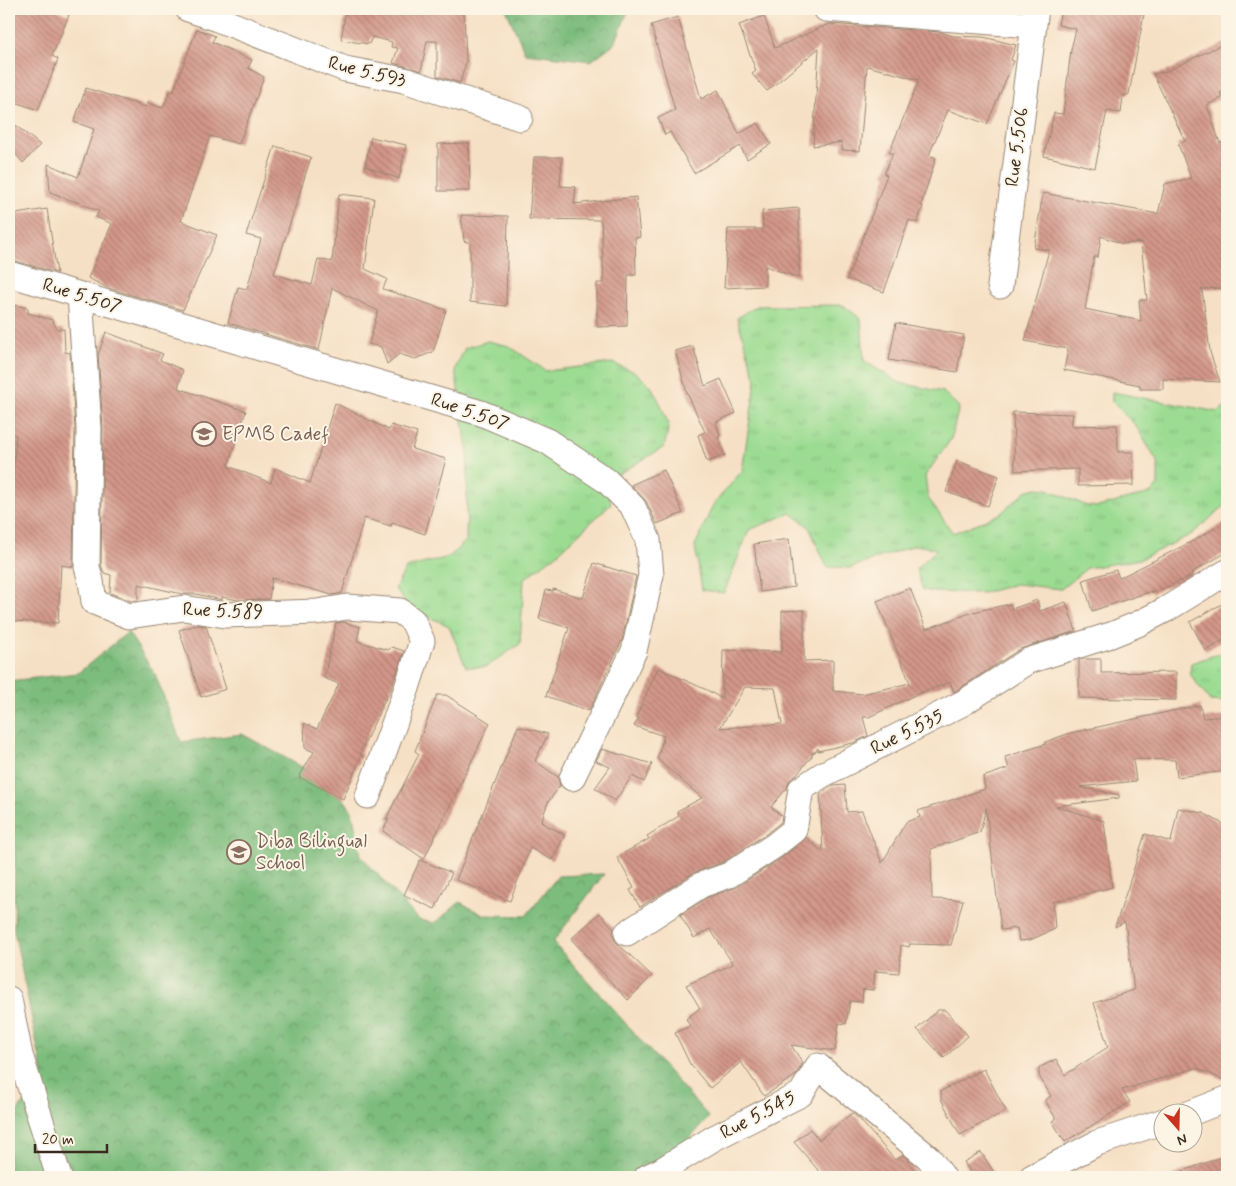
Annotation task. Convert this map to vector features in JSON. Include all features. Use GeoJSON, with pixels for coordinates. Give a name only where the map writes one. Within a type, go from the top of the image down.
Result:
{"type":"FeatureCollection","features":[{"type":"Feature","properties":{"kind":"street","name":"Rue 5.593"},"geometry":{"type":"LineString","coordinates":[[188,9],[345,69],[404,80],[520,118]]}},
{"type":"Feature","properties":{"kind":"street"},"geometry":{"type":"LineString","coordinates":[[826,9],[1034,17]]}},
{"type":"Feature","properties":{"kind":"street","name":"Rue 5.506"},"geometry":{"type":"LineString","coordinates":[[1000,286],[1034,17]]}},
{"type":"Feature","properties":{"kind":"street","name":"Rue 5.507"},"geometry":{"type":"LineString","coordinates":[[9,274],[481,413],[547,441],[607,482],[633,507],[648,540],[651,575],[634,651],[572,778]]}},
{"type":"Feature","properties":{"kind":"street","name":"Rue 5.589"},"geometry":{"type":"LineString","coordinates":[[80,295],[89,428],[87,567],[94,602],[129,616],[184,608],[224,615],[317,612],[347,607],[400,612],[413,621],[422,641],[408,688],[368,796]]}},
{"type":"Feature","properties":{"kind":"street","name":"Rue 5.535"},"geometry":{"type":"LineString","coordinates":[[627,933],[701,885],[729,875],[794,830],[801,789],[822,775],[962,703],[1028,661],[1111,635],[1138,624],[1165,610],[1227,572]]}},
{"type":"Feature","properties":{"kind":"street"},"geometry":{"type":"LineString","coordinates":[[9,1005],[20,1055],[59,1177]]}},
{"type":"Feature","properties":{"kind":"street","name":"Rue 5.545"},"geometry":{"type":"LineString","coordinates":[[647,1177],[714,1138],[801,1094],[818,1066],[930,1158],[943,1177]]}},
{"type":"Feature","properties":{"kind":"street"},"geometry":{"type":"LineString","coordinates":[[1204,1108],[1227,1099]]}},
{"type":"Feature","properties":{"kind":"street"},"geometry":{"type":"LineString","coordinates":[[1032,1177],[1097,1143],[1154,1124]]}},
{"type":"Feature","properties":{"kind":"green space"},"geometry":{"type":"Polygon","coordinates":[[[506,9],[629,9],[615,43],[591,61],[525,53],[506,9]]]}},
{"type":"Feature","properties":{"kind":"green space"},"geometry":{"type":"Polygon","coordinates":[[[843,305],[861,319],[864,361],[900,383],[943,392],[959,407],[951,439],[925,476],[928,498],[953,533],[1000,514],[1026,491],[1036,488],[1047,489],[1087,506],[1098,507],[1151,493],[1158,485],[1158,463],[1136,426],[1112,402],[1112,392],[1218,412],[1227,405],[1227,504],[1192,534],[1141,559],[1087,568],[1061,589],[1016,584],[983,593],[923,590],[916,569],[937,549],[915,545],[850,568],[827,567],[809,527],[791,513],[749,530],[724,593],[702,590],[695,546],[713,505],[742,471],[756,380],[737,318],[757,306],[843,305]]]}},
{"type":"Feature","properties":{"kind":"green space"},"geometry":{"type":"Polygon","coordinates":[[[488,341],[509,346],[546,371],[612,363],[635,372],[651,386],[669,426],[664,447],[607,481],[611,504],[557,554],[524,579],[520,644],[486,667],[466,667],[449,626],[410,608],[395,589],[406,568],[449,557],[466,541],[468,454],[455,369],[465,348],[488,341]]]}},
{"type":"Feature","properties":{"kind":"green space"},"geometry":{"type":"Polygon","coordinates":[[[128,632],[155,674],[181,742],[242,734],[322,778],[339,792],[352,811],[361,856],[419,920],[435,923],[460,902],[483,915],[526,916],[558,876],[604,874],[553,942],[709,1117],[683,1146],[629,1177],[9,1177],[9,1124],[43,1074],[14,931],[15,849],[9,821],[9,681],[78,673],[128,632]]]}},
{"type":"Feature","properties":{"kind":"green space"},"geometry":{"type":"Polygon","coordinates":[[[1227,651],[1227,702],[1210,701],[1190,674],[1191,663],[1227,651]]]}},
{"type":"Feature","properties":{"kind":"building"},"geometry":{"type":"Polygon","coordinates":[[[9,9],[55,9],[69,15],[52,56],[58,59],[38,110],[9,100],[9,9]]]}},
{"type":"Feature","properties":{"kind":"building"},"geometry":{"type":"Polygon","coordinates":[[[346,9],[464,9],[466,62],[460,83],[437,76],[437,41],[427,41],[421,71],[393,63],[398,48],[391,47],[392,42],[372,37],[369,44],[341,40],[346,9]]]}},
{"type":"Feature","properties":{"kind":"building"},"geometry":{"type":"Polygon","coordinates":[[[1061,9],[1145,9],[1129,94],[1123,96],[1121,113],[1107,111],[1095,168],[1044,156],[1054,113],[1063,114],[1071,50],[1076,29],[1058,25],[1061,9]]]}},
{"type":"Feature","properties":{"kind":"building"},"geometry":{"type":"Polygon","coordinates":[[[764,16],[775,48],[829,24],[941,32],[953,36],[983,37],[1016,45],[1011,60],[1014,61],[987,124],[948,110],[929,155],[936,158],[921,205],[923,206],[917,223],[909,220],[884,292],[847,279],[887,175],[884,174],[893,153],[889,153],[919,80],[867,66],[860,151],[842,150],[842,142],[813,146],[819,48],[767,91],[752,74],[756,71],[739,25],[764,16]]]}},
{"type":"Feature","properties":{"kind":"building"},"geometry":{"type":"Polygon","coordinates":[[[678,17],[701,99],[718,90],[739,134],[758,123],[771,144],[747,159],[740,146],[694,173],[670,132],[665,135],[658,118],[675,110],[651,25],[678,17]]]}},
{"type":"Feature","properties":{"kind":"building"},"geometry":{"type":"Polygon","coordinates":[[[197,29],[215,36],[212,42],[252,60],[248,68],[264,77],[239,144],[210,136],[181,221],[217,235],[183,310],[108,288],[88,278],[112,224],[96,217],[99,211],[50,192],[48,164],[78,177],[94,129],[74,122],[86,88],[146,107],[147,103],[163,108],[170,91],[173,92],[197,29]]]}},
{"type":"Feature","properties":{"kind":"building"},"geometry":{"type":"Polygon","coordinates":[[[1227,42],[1227,90],[1220,93],[1222,98],[1207,105],[1220,143],[1227,140],[1227,288],[1202,289],[1210,352],[1220,382],[1163,379],[1163,389],[1140,389],[1140,385],[1064,370],[1068,349],[1025,341],[1049,250],[1034,248],[1043,193],[1158,214],[1165,184],[1191,178],[1178,144],[1185,141],[1153,74],[1165,72],[1227,42]],[[1101,236],[1098,257],[1094,257],[1085,309],[1141,321],[1139,300],[1147,300],[1141,242],[1123,244],[1101,236]]]}},
{"type":"Feature","properties":{"kind":"building"},"geometry":{"type":"Polygon","coordinates":[[[9,120],[40,145],[23,163],[9,146],[9,120]]]}},
{"type":"Feature","properties":{"kind":"building"},"geometry":{"type":"Polygon","coordinates":[[[371,137],[406,145],[399,179],[365,166],[371,137]]]}},
{"type":"Feature","properties":{"kind":"building"},"geometry":{"type":"Polygon","coordinates":[[[469,143],[470,191],[438,191],[438,144],[469,143]]]}},
{"type":"Feature","properties":{"kind":"building"},"geometry":{"type":"Polygon","coordinates":[[[275,146],[311,157],[274,274],[312,285],[318,259],[332,262],[339,194],[374,198],[365,269],[387,279],[383,289],[446,310],[433,352],[415,359],[399,354],[387,364],[381,347],[369,344],[378,311],[332,288],[319,350],[228,323],[238,287],[247,289],[261,239],[246,235],[275,146]]]}},
{"type":"Feature","properties":{"kind":"building"},"geometry":{"type":"Polygon","coordinates":[[[534,157],[562,157],[560,186],[576,187],[574,204],[636,197],[640,237],[635,238],[636,275],[628,275],[627,326],[597,327],[597,283],[604,283],[601,220],[529,219],[534,157]]]}},
{"type":"Feature","properties":{"kind":"building"},"geometry":{"type":"Polygon","coordinates":[[[799,208],[799,278],[765,266],[765,286],[724,288],[728,229],[763,229],[762,211],[799,208]]]}},
{"type":"Feature","properties":{"kind":"building"},"geometry":{"type":"Polygon","coordinates":[[[47,209],[57,273],[12,260],[9,215],[47,209]]]}},
{"type":"Feature","properties":{"kind":"building"},"geometry":{"type":"Polygon","coordinates":[[[461,215],[508,216],[506,306],[470,302],[470,243],[464,241],[461,215]]]}},
{"type":"Feature","properties":{"kind":"building"},"geometry":{"type":"Polygon","coordinates":[[[9,304],[28,308],[28,313],[52,320],[57,329],[64,329],[65,352],[70,353],[75,428],[73,567],[61,565],[58,623],[9,621],[11,491],[16,435],[9,434],[9,304]]]}},
{"type":"Feature","properties":{"kind":"building"},"geometry":{"type":"Polygon","coordinates":[[[896,323],[964,335],[957,372],[889,360],[896,323]]]}},
{"type":"Feature","properties":{"kind":"building"},"geometry":{"type":"Polygon","coordinates":[[[106,332],[163,354],[160,360],[183,370],[178,388],[246,411],[228,466],[271,483],[275,468],[310,483],[335,403],[389,430],[391,425],[417,433],[412,449],[446,459],[425,534],[392,523],[391,526],[364,518],[342,593],[332,595],[272,578],[269,599],[238,600],[222,597],[222,600],[196,594],[182,594],[138,584],[138,600],[131,601],[110,593],[111,575],[104,573],[101,565],[103,428],[98,355],[106,332]]]}},
{"type":"Feature","properties":{"kind":"building"},"geometry":{"type":"Polygon","coordinates":[[[693,346],[705,386],[721,379],[736,413],[716,422],[720,436],[718,437],[725,455],[707,462],[698,435],[705,432],[687,393],[675,351],[693,346]]]}},
{"type":"Feature","properties":{"kind":"building"},"geometry":{"type":"Polygon","coordinates":[[[1013,412],[1073,414],[1071,426],[1117,425],[1118,452],[1133,452],[1134,485],[1078,486],[1078,469],[1015,471],[1013,412]]]}},
{"type":"Feature","properties":{"kind":"building"},"geometry":{"type":"Polygon","coordinates":[[[957,461],[999,476],[988,506],[946,492],[957,461]]]}},
{"type":"Feature","properties":{"kind":"building"},"geometry":{"type":"Polygon","coordinates":[[[664,470],[683,513],[657,524],[646,501],[631,485],[664,470]]]}},
{"type":"Feature","properties":{"kind":"building"},"geometry":{"type":"Polygon","coordinates":[[[1227,521],[1227,552],[1191,573],[1192,576],[1152,593],[1152,591],[1092,611],[1083,580],[1116,570],[1119,578],[1195,540],[1227,521]]]}},
{"type":"Feature","properties":{"kind":"building"},"geometry":{"type":"Polygon","coordinates":[[[789,539],[794,587],[760,592],[754,544],[789,539]]]}},
{"type":"Feature","properties":{"kind":"building"},"geometry":{"type":"Polygon","coordinates":[[[594,563],[636,576],[622,640],[589,711],[546,696],[569,628],[539,619],[546,590],[553,591],[553,589],[583,598],[594,563]]]}},
{"type":"Feature","properties":{"kind":"building"},"geometry":{"type":"Polygon","coordinates":[[[910,588],[926,629],[973,612],[1010,604],[1012,609],[1037,600],[1040,611],[1066,602],[1076,631],[1020,649],[954,692],[950,682],[915,695],[869,717],[863,717],[868,736],[853,743],[818,751],[818,748],[789,781],[787,788],[771,807],[782,816],[781,822],[723,862],[693,873],[640,907],[630,890],[634,888],[617,857],[649,839],[647,836],[679,816],[677,811],[702,798],[657,759],[664,736],[634,726],[639,718],[636,717],[658,668],[707,690],[722,699],[723,650],[782,652],[782,611],[804,610],[804,661],[833,660],[833,691],[862,694],[910,683],[877,601],[910,588]],[[745,687],[720,728],[782,724],[775,688],[745,687]]]}},
{"type":"Feature","properties":{"kind":"building"},"geometry":{"type":"Polygon","coordinates":[[[1227,601],[1227,638],[1206,651],[1190,622],[1227,601]]]}},
{"type":"Feature","properties":{"kind":"building"},"geometry":{"type":"Polygon","coordinates":[[[343,622],[360,627],[357,641],[388,650],[392,647],[404,651],[389,695],[387,695],[360,753],[362,754],[343,799],[299,777],[314,752],[305,748],[304,723],[317,729],[339,684],[324,678],[336,623],[343,622]]]}},
{"type":"Feature","properties":{"kind":"building"},"geometry":{"type":"Polygon","coordinates":[[[197,625],[206,626],[226,689],[201,697],[179,630],[197,625]]]}},
{"type":"Feature","properties":{"kind":"building"},"geometry":{"type":"Polygon","coordinates":[[[1101,659],[1101,673],[1176,672],[1176,700],[1079,698],[1079,660],[1101,659]]]}},
{"type":"Feature","properties":{"kind":"building"},"geometry":{"type":"Polygon","coordinates":[[[437,695],[446,695],[490,723],[424,859],[383,831],[389,819],[386,819],[419,754],[415,751],[437,695]]]}},
{"type":"Feature","properties":{"kind":"building"},"geometry":{"type":"Polygon","coordinates":[[[1200,705],[1203,718],[1227,716],[1227,771],[1177,777],[1175,760],[1133,759],[1136,781],[1080,787],[1119,795],[1119,798],[1056,806],[1104,821],[1112,887],[1053,902],[1055,929],[1030,940],[1019,941],[1017,928],[1001,930],[986,808],[980,832],[931,849],[932,899],[963,900],[951,945],[910,944],[909,947],[901,945],[899,973],[875,971],[873,990],[863,989],[862,1002],[850,1001],[846,1024],[839,1023],[835,1051],[791,1045],[803,1063],[796,1075],[764,1096],[741,1062],[710,1088],[690,1064],[675,1033],[690,1026],[686,1019],[700,1008],[686,985],[733,964],[710,929],[694,938],[680,915],[707,898],[737,887],[783,857],[806,837],[823,852],[820,794],[833,786],[845,785],[847,812],[862,811],[882,863],[906,822],[920,817],[918,811],[985,789],[983,777],[1009,768],[1005,757],[1046,744],[1045,742],[1070,733],[1200,705]]]}},
{"type":"Feature","properties":{"kind":"building"},"geometry":{"type":"Polygon","coordinates":[[[518,726],[548,734],[535,761],[558,777],[560,786],[548,802],[541,822],[565,835],[552,860],[530,848],[510,901],[456,880],[518,726]]]}},
{"type":"Feature","properties":{"kind":"building"},"geometry":{"type":"Polygon","coordinates":[[[602,749],[652,764],[644,782],[632,776],[615,801],[595,788],[610,767],[596,761],[602,749]]]}},
{"type":"Feature","properties":{"kind":"building"},"geometry":{"type":"Polygon","coordinates":[[[1178,808],[1203,813],[1227,826],[1227,1081],[1196,1068],[1122,1090],[1130,1102],[1065,1142],[1052,1121],[1056,1119],[1045,1100],[1051,1096],[1039,1076],[1039,1068],[1056,1059],[1065,1075],[1108,1047],[1094,1003],[1134,990],[1125,922],[1115,927],[1145,834],[1171,842],[1178,808]]]}},
{"type":"Feature","properties":{"kind":"building"},"geometry":{"type":"Polygon","coordinates":[[[420,860],[452,873],[435,909],[404,895],[420,860]]]}},
{"type":"Feature","properties":{"kind":"building"},"geometry":{"type":"Polygon","coordinates":[[[600,913],[614,929],[615,941],[652,976],[628,1000],[571,939],[600,913]]]}},
{"type":"Feature","properties":{"kind":"building"},"geometry":{"type":"Polygon","coordinates":[[[938,1010],[945,1010],[968,1036],[944,1058],[917,1029],[938,1010]]]}},
{"type":"Feature","properties":{"kind":"building"},"geometry":{"type":"Polygon","coordinates":[[[984,1069],[1006,1111],[960,1135],[941,1099],[941,1091],[984,1069]]]}},
{"type":"Feature","properties":{"kind":"building"},"geometry":{"type":"Polygon","coordinates":[[[852,1113],[895,1160],[903,1155],[907,1158],[918,1177],[824,1177],[794,1142],[810,1129],[819,1140],[852,1113]]]}},
{"type":"Feature","properties":{"kind":"building"},"geometry":{"type":"Polygon","coordinates":[[[981,1152],[997,1177],[973,1177],[964,1162],[981,1152]]]}},
{"type":"Feature","properties":{"kind":"building"},"geometry":{"type":"Polygon","coordinates":[[[1227,1155],[1227,1177],[1173,1177],[1172,1175],[1227,1155]]]}},
{"type":"Feature","properties":{"kind":"place","name":"EPMB Cadef"},"geometry":{"type":"Point","coordinates":[204,434]}},
{"type":"Feature","properties":{"kind":"place","name":"Diba Bilingual School"},"geometry":{"type":"Point","coordinates":[239,852]}}]}
